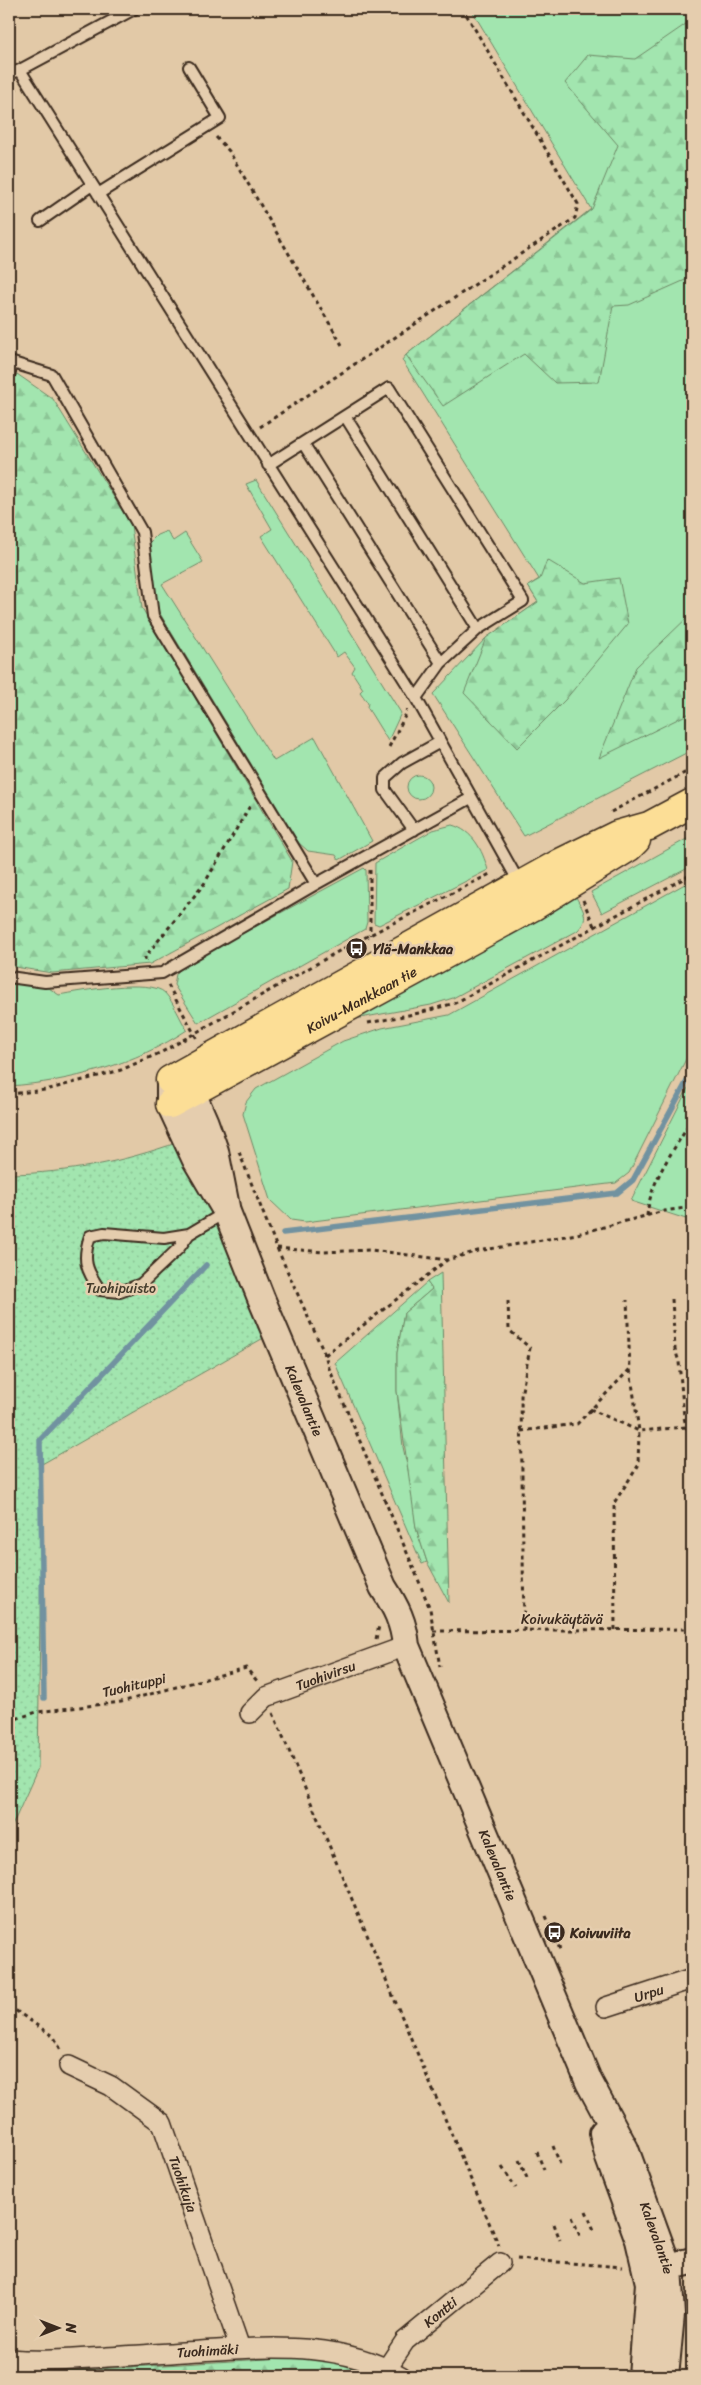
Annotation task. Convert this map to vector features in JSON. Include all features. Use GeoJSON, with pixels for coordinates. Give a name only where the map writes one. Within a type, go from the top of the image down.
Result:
{"type":"FeatureCollection","features":[{"type":"Feature","properties":{"kind":"main road","name":"Koivu-Mankkaan tie"},"geometry":{"type":"LineString","coordinates":[[177,1092],[617,835],[649,826],[692,803]]}},
{"type":"Feature","properties":{"kind":"main road","name":"Kalevalantie"},"geometry":{"type":"LineString","coordinates":[[177,1092],[195,1158],[227,1212],[261,1298],[383,1587],[396,1607],[405,1627],[406,1646],[589,2082],[609,2158],[639,2240],[667,2276],[671,2315],[664,2376]]}},
{"type":"Feature","properties":{"kind":"main road","name":"Kalevalantie"},"geometry":{"type":"LineString","coordinates":[[642,2376],[667,2276]]}},
{"type":"Feature","properties":{"kind":"street","name":"Tuohivirsu"},"geometry":{"type":"LineString","coordinates":[[250,1713],[262,1689],[406,1646]]}},
{"type":"Feature","properties":{"kind":"street","name":"Urpu"},"geometry":{"type":"LineString","coordinates":[[606,2007],[692,1980]]}},
{"type":"Feature","properties":{"kind":"street","name":"Tuohikuja"},"geometry":{"type":"LineString","coordinates":[[69,2066],[111,2086],[162,2123],[240,2348]]}},
{"type":"Feature","properties":{"kind":"street","name":"Kontti"},"geometry":{"type":"LineString","coordinates":[[394,2372],[405,2341],[504,2257]]}},
{"type":"Feature","properties":{"kind":"street","name":"Tuohimäki"},"geometry":{"type":"LineString","coordinates":[[9,2359],[65,2360],[240,2348],[301,2347],[334,2352],[394,2372]]}},
{"type":"Feature","properties":{"kind":"lane"},"geometry":{"type":"LineString","coordinates":[[9,74],[20,70],[134,9]]}},
{"type":"Feature","properties":{"kind":"lane"},"geometry":{"type":"LineString","coordinates":[[98,194],[220,118],[189,67]]}},
{"type":"Feature","properties":{"kind":"lane"},"geometry":{"type":"LineString","coordinates":[[20,70],[416,698],[523,889]]}},
{"type":"Feature","properties":{"kind":"lane"},"geometry":{"type":"LineString","coordinates":[[40,221],[92,184]]}},
{"type":"Feature","properties":{"kind":"lane"},"geometry":{"type":"LineString","coordinates":[[9,374],[13,363],[52,375],[142,532],[153,616],[316,884]]}},
{"type":"Feature","properties":{"kind":"lane"},"geometry":{"type":"LineString","coordinates":[[268,465],[389,388],[523,601],[478,629],[441,663],[416,698]]}},
{"type":"Feature","properties":{"kind":"lane"},"geometry":{"type":"LineString","coordinates":[[345,416],[478,629]]}},
{"type":"Feature","properties":{"kind":"lane"},"geometry":{"type":"LineString","coordinates":[[303,443],[441,663]]}},
{"type":"Feature","properties":{"kind":"lane"},"geometry":{"type":"LineString","coordinates":[[414,830],[385,790],[385,778],[402,763],[440,742]]}},
{"type":"Feature","properties":{"kind":"lane"},"geometry":{"type":"LineString","coordinates":[[9,977],[45,982],[162,973],[316,884],[471,798]]}},
{"type":"Feature","properties":{"kind":"lane"},"geometry":{"type":"LineString","coordinates":[[189,1234],[178,1248],[141,1284],[120,1292],[100,1290],[91,1276],[85,1257],[90,1236],[104,1233],[164,1238],[189,1234],[227,1212]]}},
{"type":"Feature","properties":{"kind":"path"},"geometry":{"type":"LineString","coordinates":[[249,434],[575,218],[578,204],[463,9]]}},
{"type":"Feature","properties":{"kind":"path"},"geometry":{"type":"LineString","coordinates":[[206,127],[229,151],[342,345]]}},
{"type":"Feature","properties":{"kind":"path"},"geometry":{"type":"LineString","coordinates":[[389,747],[407,712],[402,703]]}},
{"type":"Feature","properties":{"kind":"path"},"geometry":{"type":"LineString","coordinates":[[605,815],[692,769]]}},
{"type":"Feature","properties":{"kind":"path"},"geometry":{"type":"LineString","coordinates":[[147,974],[145,957],[204,884],[250,806]]}},
{"type":"Feature","properties":{"kind":"path"},"geometry":{"type":"LineString","coordinates":[[370,854],[370,935]]}},
{"type":"Feature","properties":{"kind":"path"},"geometry":{"type":"LineString","coordinates":[[373,1022],[419,1013],[455,1003],[692,874]]}},
{"type":"Feature","properties":{"kind":"path"},"geometry":{"type":"LineString","coordinates":[[9,1094],[46,1090],[121,1070],[162,1052],[370,935],[523,889]]}},
{"type":"Feature","properties":{"kind":"path"},"geometry":{"type":"LineString","coordinates":[[162,973],[194,1033]]}},
{"type":"Feature","properties":{"kind":"path"},"geometry":{"type":"LineString","coordinates":[[647,1216],[648,1200],[655,1182],[692,1120]]}},
{"type":"Feature","properties":{"kind":"path"},"geometry":{"type":"LineString","coordinates":[[238,1148],[277,1248],[325,1355],[430,1609],[441,1670]]}},
{"type":"Feature","properties":{"kind":"path"},"geometry":{"type":"LineString","coordinates":[[325,1355],[447,1260],[478,1251],[577,1234],[647,1216],[692,1207]]}},
{"type":"Feature","properties":{"kind":"path"},"geometry":{"type":"LineString","coordinates":[[277,1248],[323,1252],[371,1250],[447,1260]]}},
{"type":"Feature","properties":{"kind":"path"},"geometry":{"type":"LineString","coordinates":[[672,1299],[675,1349],[679,1362],[684,1417],[686,1427],[692,1436]]}},
{"type":"Feature","properties":{"kind":"path"},"geometry":{"type":"LineString","coordinates":[[615,1630],[614,1503],[638,1466],[639,1431],[630,1369],[627,1300]]}},
{"type":"Feature","properties":{"kind":"path"},"geometry":{"type":"LineString","coordinates":[[508,1301],[509,1330],[530,1348],[521,1396],[524,1631]]}},
{"type":"Feature","properties":{"kind":"path"},"geometry":{"type":"LineString","coordinates":[[521,1431],[577,1424],[630,1369]]}},
{"type":"Feature","properties":{"kind":"path"},"geometry":{"type":"LineString","coordinates":[[590,1409],[639,1431],[686,1427]]}},
{"type":"Feature","properties":{"kind":"path","name":"Koivukäytävä"},"geometry":{"type":"LineString","coordinates":[[433,1631],[692,1630]]}},
{"type":"Feature","properties":{"kind":"path","name":"Tuohituppi"},"geometry":{"type":"LineString","coordinates":[[9,1721],[37,1712],[121,1702],[246,1668],[262,1689]]}},
{"type":"Feature","properties":{"kind":"path"},"geometry":{"type":"LineString","coordinates":[[262,1689],[504,2257],[667,2276]]}},
{"type":"Feature","properties":{"kind":"path"},"geometry":{"type":"LineString","coordinates":[[545,1916],[564,1960]]}},
{"type":"Feature","properties":{"kind":"path"},"geometry":{"type":"LineString","coordinates":[[9,2006],[54,2037],[69,2066]]}},
{"type":"Feature","properties":{"kind":"path"},"geometry":{"type":"LineString","coordinates":[[553,2146],[560,2164]]}},
{"type":"Feature","properties":{"kind":"path"},"geometry":{"type":"LineString","coordinates":[[537,2152],[544,2170]]}},
{"type":"Feature","properties":{"kind":"path"},"geometry":{"type":"LineString","coordinates":[[519,2160],[527,2178]]}},
{"type":"Feature","properties":{"kind":"path"},"geometry":{"type":"LineString","coordinates":[[502,2167],[516,2188]]}},
{"type":"Feature","properties":{"kind":"path"},"geometry":{"type":"LineString","coordinates":[[586,2211],[594,2230]]}},
{"type":"Feature","properties":{"kind":"path"},"geometry":{"type":"LineString","coordinates":[[572,2217],[580,2236]]}},
{"type":"Feature","properties":{"kind":"path"},"geometry":{"type":"LineString","coordinates":[[554,2224],[560,2240]]}},
{"type":"Feature","properties":{"kind":"green space"},"geometry":{"type":"Polygon","coordinates":[[[471,9],[692,9],[692,750],[524,836],[433,694],[486,638],[538,602],[528,586],[539,579],[402,360],[591,209],[471,9]]]}},
{"type":"Feature","properties":{"kind":"green space"},"geometry":{"type":"Polygon","coordinates":[[[692,12],[692,277],[629,305],[613,306],[599,382],[555,383],[524,354],[443,406],[406,355],[592,209],[618,145],[565,83],[588,55],[635,59],[686,24],[692,12]]]}},
{"type":"Feature","properties":{"kind":"green space"},"geometry":{"type":"Polygon","coordinates":[[[17,374],[53,399],[131,525],[142,608],[292,861],[288,889],[150,964],[52,973],[9,966],[9,387],[17,374]]]}},
{"type":"Feature","properties":{"kind":"green space"},"geometry":{"type":"Polygon","coordinates":[[[256,480],[401,713],[388,741],[360,692],[363,689],[352,672],[355,667],[344,652],[337,657],[261,536],[272,529],[246,484],[256,480]]]}},
{"type":"Feature","properties":{"kind":"green space"},"geometry":{"type":"Polygon","coordinates":[[[167,531],[173,541],[185,533],[203,562],[162,584],[274,761],[315,737],[372,841],[339,860],[336,855],[308,851],[299,843],[159,612],[151,579],[149,543],[157,535],[167,531]]]}},
{"type":"Feature","properties":{"kind":"green space"},"geometry":{"type":"Polygon","coordinates":[[[547,560],[585,583],[619,578],[628,624],[565,700],[517,748],[464,693],[486,638],[538,602],[528,586],[540,579],[547,560]]]}},
{"type":"Feature","properties":{"kind":"green space"},"geometry":{"type":"Polygon","coordinates":[[[692,613],[692,712],[599,758],[636,667],[692,613]]]}},
{"type":"Feature","properties":{"kind":"green space"},"geometry":{"type":"Polygon","coordinates":[[[419,775],[424,776],[430,782],[430,792],[424,798],[419,799],[414,798],[408,792],[407,787],[408,782],[414,776],[419,775]]]}},
{"type":"Feature","properties":{"kind":"green space"},"geometry":{"type":"Polygon","coordinates":[[[452,825],[466,832],[476,842],[488,870],[379,925],[374,923],[375,863],[433,830],[452,825]]]}},
{"type":"Feature","properties":{"kind":"green space"},"geometry":{"type":"Polygon","coordinates":[[[692,836],[692,866],[602,913],[591,892],[692,836]]]}},
{"type":"Feature","properties":{"kind":"green space"},"geometry":{"type":"Polygon","coordinates":[[[364,868],[366,870],[367,922],[365,929],[198,1023],[174,985],[176,974],[184,965],[364,868]]]}},
{"type":"Feature","properties":{"kind":"green space"},"geometry":{"type":"Polygon","coordinates":[[[692,880],[692,1047],[629,1173],[616,1183],[305,1222],[291,1220],[270,1200],[243,1114],[246,1102],[256,1089],[343,1041],[382,1028],[449,1015],[692,880]]]}},
{"type":"Feature","properties":{"kind":"green space"},"geometry":{"type":"Polygon","coordinates":[[[570,896],[576,897],[585,918],[577,931],[453,998],[431,1005],[349,1020],[570,896]]]}},
{"type":"Feature","properties":{"kind":"green space"},"geometry":{"type":"Polygon","coordinates":[[[9,982],[46,986],[59,995],[114,987],[145,986],[157,989],[168,997],[187,1030],[146,1053],[102,1069],[55,1080],[9,1086],[9,982]]]}},
{"type":"Feature","properties":{"kind":"green space"},"geometry":{"type":"Polygon","coordinates":[[[692,1080],[692,1221],[631,1201],[692,1080]]]}},
{"type":"Feature","properties":{"kind":"green space","name":"Tuohipuisto"},"geometry":{"type":"Polygon","coordinates":[[[179,1142],[214,1211],[219,1230],[267,1336],[42,1464],[38,1768],[9,1833],[9,1174],[75,1169],[116,1161],[179,1142]]]}},
{"type":"Feature","properties":{"kind":"green space"},"geometry":{"type":"Polygon","coordinates":[[[441,1273],[449,1603],[427,1562],[416,1528],[397,1391],[397,1353],[404,1313],[432,1289],[427,1282],[441,1273]]]}},
{"type":"Feature","properties":{"kind":"green space"},"geometry":{"type":"Polygon","coordinates":[[[427,1282],[432,1289],[404,1313],[397,1353],[397,1391],[403,1447],[411,1483],[416,1528],[427,1562],[422,1564],[335,1363],[427,1282]]]}},
{"type":"Feature","properties":{"kind":"green space"},"geometry":{"type":"Polygon","coordinates":[[[300,2357],[349,2365],[376,2376],[9,2376],[9,2369],[81,2370],[300,2357]]]}},
{"type":"Feature","properties":{"kind":"waterway"},"geometry":{"type":"LineString","coordinates":[[283,1233],[617,1193],[633,1180],[692,1072]]}},
{"type":"Feature","properties":{"kind":"waterway"},"geometry":{"type":"LineString","coordinates":[[44,1698],[40,1440],[206,1265]]}},
{"type":"Feature","properties":{"kind":"place","name":"Ylä-Mankkaa"},"geometry":{"type":"Point","coordinates":[357,949]}},
{"type":"Feature","properties":{"kind":"place","name":"Koivuviita"},"geometry":{"type":"Point","coordinates":[554,1933]}}]}
